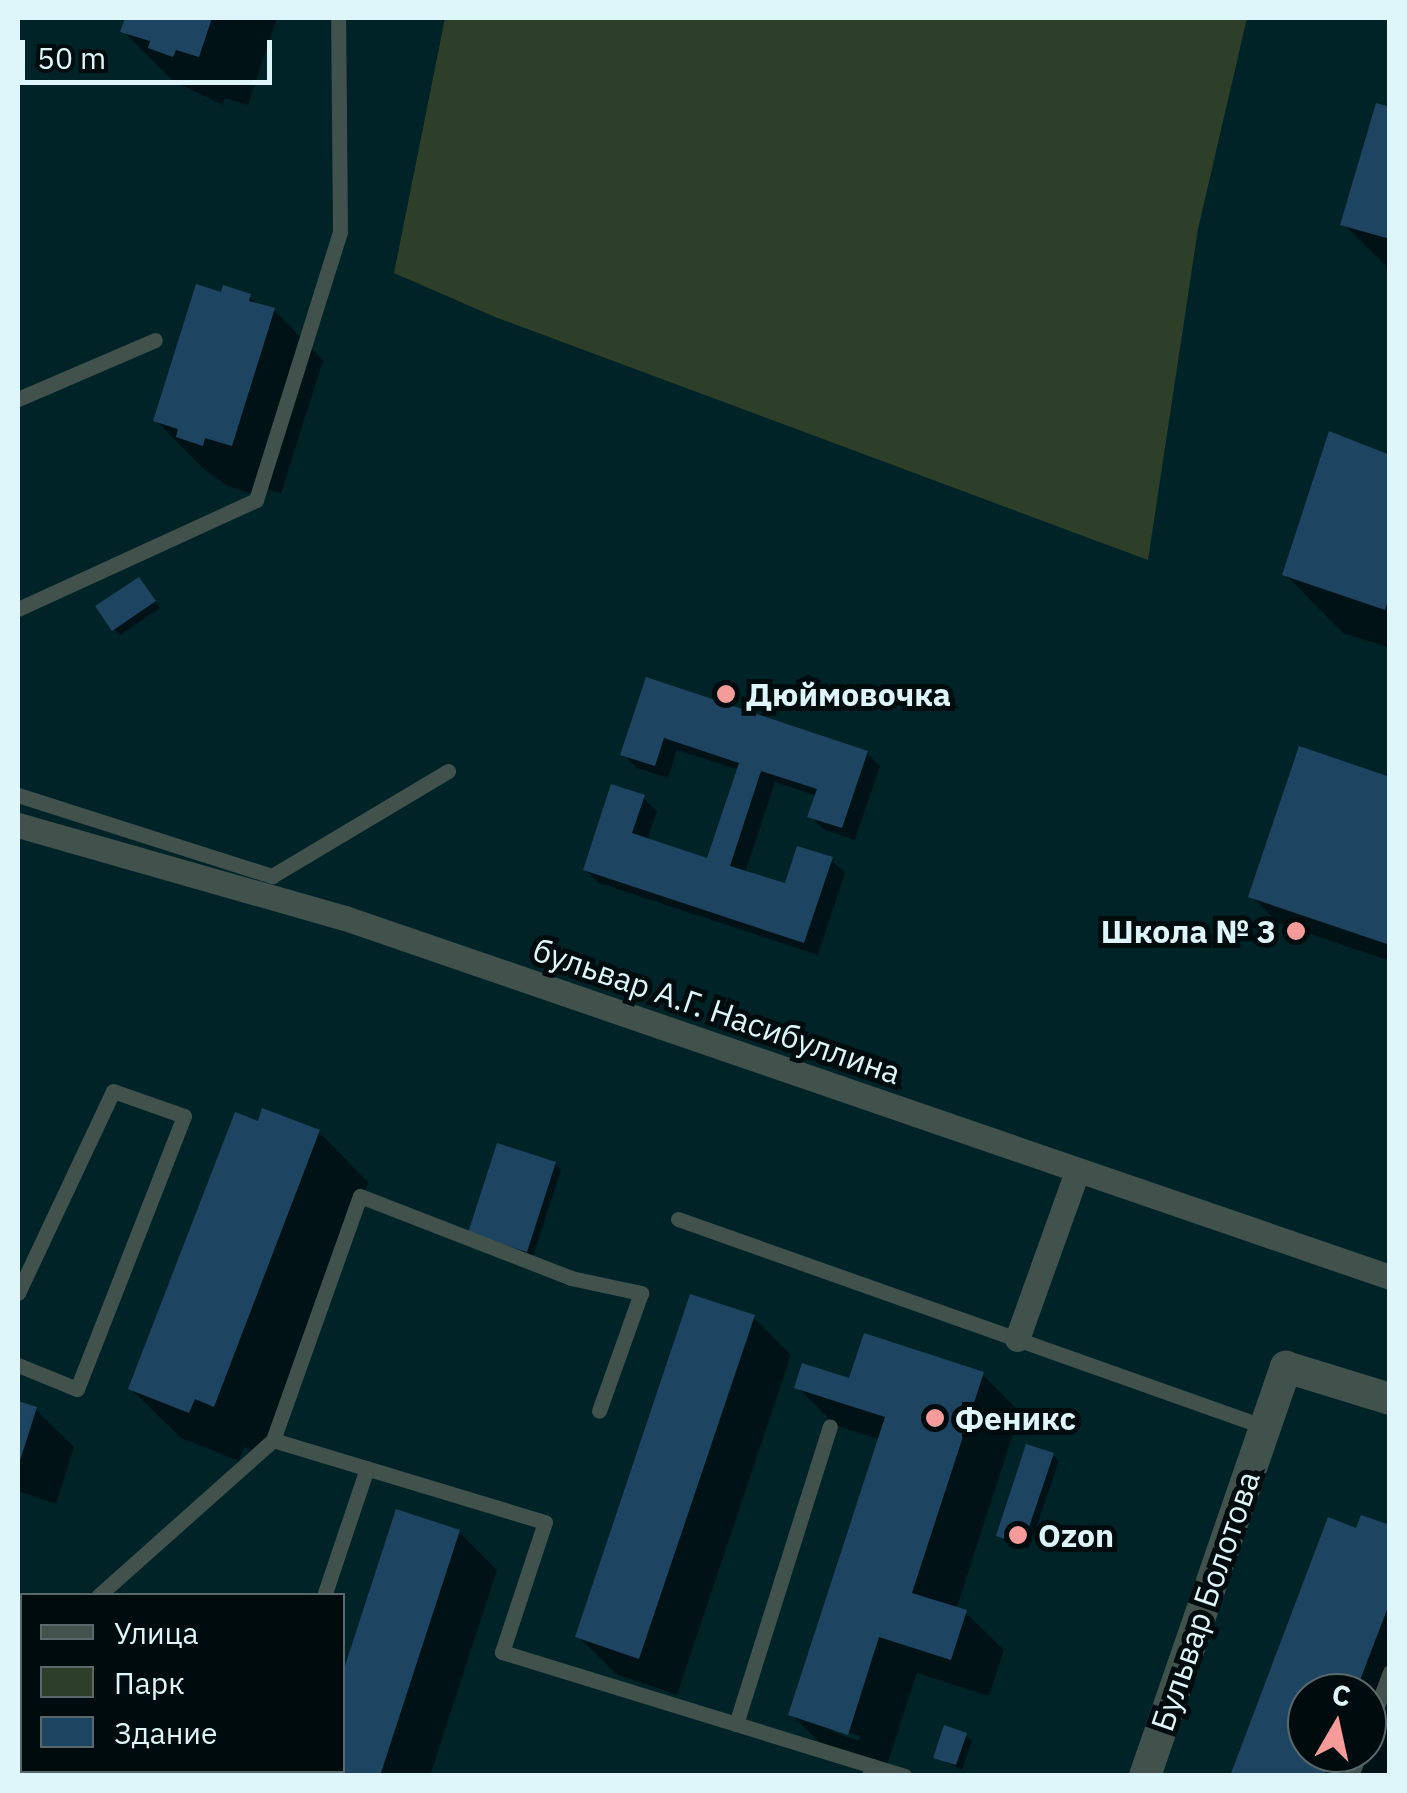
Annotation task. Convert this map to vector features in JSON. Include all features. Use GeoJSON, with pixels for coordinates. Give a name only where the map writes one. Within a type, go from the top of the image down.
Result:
{"type":"FeatureCollection","features":[{"type":"Feature","properties":{"kind":"street","name":"бульвар А.Г. Насибуллина"},"geometry":{"type":"LineString","coordinates":[[18,825],[344,918],[1390,1277]]}},
{"type":"Feature","properties":{"kind":"street"},"geometry":{"type":"LineString","coordinates":[[1017,1338],[1077,1171]]}},
{"type":"Feature","properties":{"kind":"street","name":"Бульвар Болотова"},"geometry":{"type":"LineString","coordinates":[[1145,1776],[1286,1368],[1390,1399]]}},
{"type":"Feature","properties":{"kind":"lane"},"geometry":{"type":"LineString","coordinates":[[18,609],[256,500],[340,232],[338,18]]}},
{"type":"Feature","properties":{"kind":"lane"},"geometry":{"type":"LineString","coordinates":[[18,399],[155,340]]}},
{"type":"Feature","properties":{"kind":"lane"},"geometry":{"type":"LineString","coordinates":[[18,795],[272,876],[448,772]]}},
{"type":"Feature","properties":{"kind":"lane"},"geometry":{"type":"LineString","coordinates":[[18,1293],[113,1091],[184,1116],[78,1389],[18,1365]]}},
{"type":"Feature","properties":{"kind":"lane"},"geometry":{"type":"LineString","coordinates":[[101,1593],[273,1440],[360,1196],[571,1278],[640,1293],[599,1410]]}},
{"type":"Feature","properties":{"kind":"lane"},"geometry":{"type":"LineString","coordinates":[[678,1219],[1265,1427]]}},
{"type":"Feature","properties":{"kind":"lane"},"geometry":{"type":"LineString","coordinates":[[736,1724],[830,1426]]}},
{"type":"Feature","properties":{"kind":"lane"},"geometry":{"type":"LineString","coordinates":[[273,1440],[545,1522],[502,1652],[736,1724],[870,1771],[904,1776]]}},
{"type":"Feature","properties":{"kind":"lane"},"geometry":{"type":"LineString","coordinates":[[325,1593],[367,1468]]}},
{"type":"Feature","properties":{"kind":"green space"},"geometry":{"type":"Polygon","coordinates":[[[445,18],[1247,18],[1198,229],[1148,560],[495,317],[394,273],[445,18]]]}},
{"type":"Feature","properties":{"kind":"building"},"geometry":{"type":"Polygon","coordinates":[[[125,18],[212,18],[199,57],[176,50],[173,57],[148,48],[150,41],[120,32],[125,18]]]}},
{"type":"Feature","properties":{"kind":"building"},"geometry":{"type":"Polygon","coordinates":[[[1376,103],[1390,107],[1390,239],[1340,225],[1376,103]]]}},
{"type":"Feature","properties":{"kind":"building"},"geometry":{"type":"Polygon","coordinates":[[[196,284],[221,292],[223,285],[251,294],[249,301],[275,308],[232,446],[205,438],[203,446],[176,437],[178,429],[153,421],[196,284]]]}},
{"type":"Feature","properties":{"kind":"building"},"geometry":{"type":"Polygon","coordinates":[[[1329,431],[1390,455],[1390,595],[1385,610],[1282,575],[1329,431]]]}},
{"type":"Feature","properties":{"kind":"building"},"geometry":{"type":"Polygon","coordinates":[[[139,577],[156,601],[112,631],[95,606],[139,577]]]}},
{"type":"Feature","properties":{"kind":"building"},"geometry":{"type":"Polygon","coordinates":[[[646,677],[868,751],[842,828],[807,817],[817,789],[761,771],[730,866],[785,883],[797,846],[833,857],[804,943],[583,870],[611,784],[645,795],[632,833],[707,858],[739,763],[664,738],[655,766],[620,755],[646,677]]]}},
{"type":"Feature","properties":{"kind":"building"},"geometry":{"type":"Polygon","coordinates":[[[1299,746],[1390,777],[1390,945],[1248,897],[1299,746]]]}},
{"type":"Feature","properties":{"kind":"building"},"geometry":{"type":"Polygon","coordinates":[[[262,1108],[320,1130],[214,1407],[195,1399],[189,1413],[128,1389],[235,1112],[258,1121],[262,1108]]]}},
{"type":"Feature","properties":{"kind":"building"},"geometry":{"type":"Polygon","coordinates":[[[497,1143],[556,1162],[527,1252],[468,1233],[497,1143]]]}},
{"type":"Feature","properties":{"kind":"building"},"geometry":{"type":"Polygon","coordinates":[[[690,1294],[755,1315],[639,1659],[575,1637],[690,1294]]]}},
{"type":"Feature","properties":{"kind":"building"},"geometry":{"type":"Polygon","coordinates":[[[864,1333],[984,1372],[912,1593],[967,1610],[951,1660],[879,1637],[848,1735],[788,1715],[885,1417],[794,1388],[802,1363],[849,1378],[864,1333]]]}},
{"type":"Feature","properties":{"kind":"building"},"geometry":{"type":"Polygon","coordinates":[[[18,1401],[37,1407],[18,1467],[18,1401]]]}},
{"type":"Feature","properties":{"kind":"building"},"geometry":{"type":"Polygon","coordinates":[[[1026,1444],[1054,1453],[1023,1545],[996,1536],[1026,1444]]]}},
{"type":"Feature","properties":{"kind":"building"},"geometry":{"type":"Polygon","coordinates":[[[396,1509],[460,1530],[380,1776],[310,1776],[345,1773],[345,1666],[396,1509]]]}},
{"type":"Feature","properties":{"kind":"building"},"geometry":{"type":"Polygon","coordinates":[[[1361,1515],[1390,1525],[1390,1602],[1363,1673],[1287,1673],[1287,1773],[1325,1773],[1324,1776],[1230,1776],[1328,1517],[1356,1528],[1361,1515]]]}},
{"type":"Feature","properties":{"kind":"building"},"geometry":{"type":"Polygon","coordinates":[[[944,1725],[967,1733],[956,1765],[933,1758],[944,1725]]]}},
{"type":"Feature","properties":{"kind":"building"},"geometry":{"type":"Polygon","coordinates":[[[90,1773],[158,1773],[157,1776],[89,1776],[90,1773]]]}},
{"type":"Feature","properties":{"kind":"place","name":"Дюймовочка"},"geometry":{"type":"Point","coordinates":[726,694]}},
{"type":"Feature","properties":{"kind":"place","name":"Школа № 3"},"geometry":{"type":"Point","coordinates":[1296,931]}},
{"type":"Feature","properties":{"kind":"place","name":"Феникс"},"geometry":{"type":"Point","coordinates":[935,1418]}},
{"type":"Feature","properties":{"kind":"place","name":"Ozon"},"geometry":{"type":"Point","coordinates":[1018,1535]}}]}
